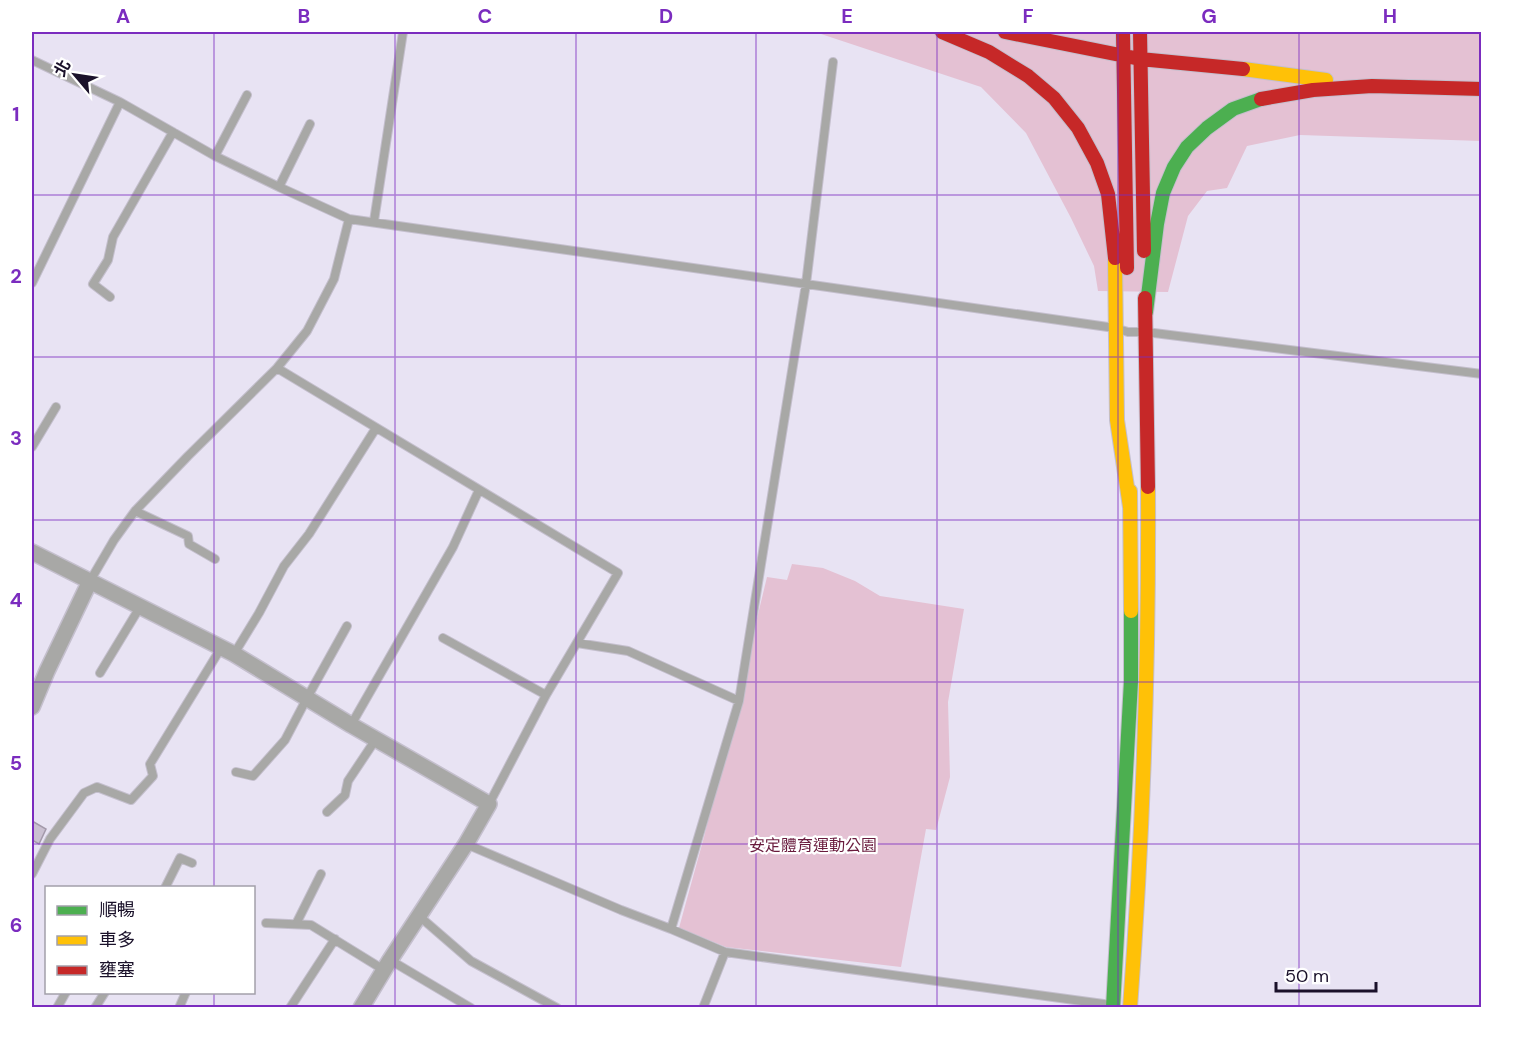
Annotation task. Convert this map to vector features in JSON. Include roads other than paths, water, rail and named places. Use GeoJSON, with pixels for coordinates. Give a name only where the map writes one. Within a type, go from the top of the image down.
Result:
{"type":"FeatureCollection","features":[{"type":"Feature","properties":{"kind":"main road"},"geometry":{"type":"LineString","coordinates":[[942,32],[988,52],[1028,76],[1054,98],[1078,128],[1097,163],[1108,194],[1122,330]]}},
{"type":"Feature","properties":{"kind":"main road"},"geometry":{"type":"LineString","coordinates":[[1005,32],[1140,59],[1229,67],[1372,86]]}},
{"type":"Feature","properties":{"kind":"main road"},"geometry":{"type":"LineString","coordinates":[[1113,1006],[1131,681],[1130,507],[1117,420],[1122,330],[1123,32]]}},
{"type":"Feature","properties":{"kind":"main road"},"geometry":{"type":"LineString","coordinates":[[1130,1008],[1139,875],[1147,686],[1146,312],[1140,32]]}},
{"type":"Feature","properties":{"kind":"main road"},"geometry":{"type":"LineString","coordinates":[[1146,312],[1157,224],[1163,193],[1174,167],[1187,147],[1207,128],[1233,109],[1257,100],[1313,90],[1372,86],[1482,89]]}},
{"type":"Feature","properties":{"kind":"street"},"geometry":{"type":"LineString","coordinates":[[32,552],[227,651],[489,804],[361,1008]]}},
{"type":"Feature","properties":{"kind":"street"},"geometry":{"type":"LineString","coordinates":[[32,707],[46,671],[90,581]]}},
{"type":"Feature","properties":{"kind":"lane"},"geometry":{"type":"LineString","coordinates":[[374,221],[403,32]]}},
{"type":"Feature","properties":{"kind":"lane"},"geometry":{"type":"LineString","coordinates":[[32,60],[120,102],[215,156],[349,219],[1122,330],[1482,374]]}},
{"type":"Feature","properties":{"kind":"lane"},"geometry":{"type":"LineString","coordinates":[[671,929],[738,701],[806,284],[832,62]]}},
{"type":"Feature","properties":{"kind":"lane"},"geometry":{"type":"LineString","coordinates":[[215,156],[247,95]]}},
{"type":"Feature","properties":{"kind":"lane"},"geometry":{"type":"LineString","coordinates":[[32,283],[120,102]]}},
{"type":"Feature","properties":{"kind":"lane"},"geometry":{"type":"LineString","coordinates":[[279,188],[310,124]]}},
{"type":"Feature","properties":{"kind":"lane"},"geometry":{"type":"LineString","coordinates":[[110,297],[93,284],[108,260],[113,237],[173,132]]}},
{"type":"Feature","properties":{"kind":"lane"},"geometry":{"type":"LineString","coordinates":[[90,581],[114,540],[135,512],[188,456],[278,368],[307,331],[334,279],[349,219]]}},
{"type":"Feature","properties":{"kind":"lane"},"geometry":{"type":"LineString","coordinates":[[278,368],[618,573],[546,695],[489,804]]}},
{"type":"Feature","properties":{"kind":"lane"},"geometry":{"type":"LineString","coordinates":[[32,447],[56,407]]}},
{"type":"Feature","properties":{"kind":"lane"},"geometry":{"type":"LineString","coordinates":[[32,874],[50,839],[84,793],[97,787],[131,800],[153,776],[150,764],[227,651],[259,613],[284,566],[309,534],[376,428]]}},
{"type":"Feature","properties":{"kind":"lane"},"geometry":{"type":"LineString","coordinates":[[351,725],[453,547],[479,490]]}},
{"type":"Feature","properties":{"kind":"lane"},"geometry":{"type":"LineString","coordinates":[[135,512],[188,536],[189,544],[215,559]]}},
{"type":"Feature","properties":{"kind":"lane"},"geometry":{"type":"LineString","coordinates":[[100,674],[140,607]]}},
{"type":"Feature","properties":{"kind":"lane"},"geometry":{"type":"LineString","coordinates":[[236,772],[253,776],[285,740],[347,626]]}},
{"type":"Feature","properties":{"kind":"lane"},"geometry":{"type":"LineString","coordinates":[[443,638],[546,695]]}},
{"type":"Feature","properties":{"kind":"lane"},"geometry":{"type":"LineString","coordinates":[[577,643],[628,651],[738,701]]}},
{"type":"Feature","properties":{"kind":"lane"},"geometry":{"type":"LineString","coordinates":[[327,812],[345,795],[348,781],[376,739]]}},
{"type":"Feature","properties":{"kind":"lane"},"geometry":{"type":"LineString","coordinates":[[466,844],[725,952],[1130,1008]]}},
{"type":"Feature","properties":{"kind":"lane"},"geometry":{"type":"LineString","coordinates":[[166,886],[180,858],[192,863]]}},
{"type":"Feature","properties":{"kind":"lane"},"geometry":{"type":"LineString","coordinates":[[296,924],[321,874]]}},
{"type":"Feature","properties":{"kind":"lane"},"geometry":{"type":"LineString","coordinates":[[418,916],[471,961],[557,1008]]}},
{"type":"Feature","properties":{"kind":"lane"},"geometry":{"type":"LineString","coordinates":[[266,923],[311,925],[334,939],[471,1008]]}},
{"type":"Feature","properties":{"kind":"lane"},"geometry":{"type":"LineString","coordinates":[[290,1008],[334,939]]}},
{"type":"Feature","properties":{"kind":"lane"},"geometry":{"type":"LineString","coordinates":[[703,1008],[725,952]]}},
{"type":"Feature","properties":{"kind":"lane"},"geometry":{"type":"LineString","coordinates":[[57,1008],[65,994]]}},
{"type":"Feature","properties":{"kind":"lane"},"geometry":{"type":"LineString","coordinates":[[96,1008],[104,994]]}},
{"type":"Feature","properties":{"kind":"lane"},"geometry":{"type":"LineString","coordinates":[[179,1008],[186,994]]}},
{"type":"Feature","properties":{"kind":"park label","name":"安定體育運動公園"},"geometry":{"type":"Point","coordinates":[813,845]}}]}
